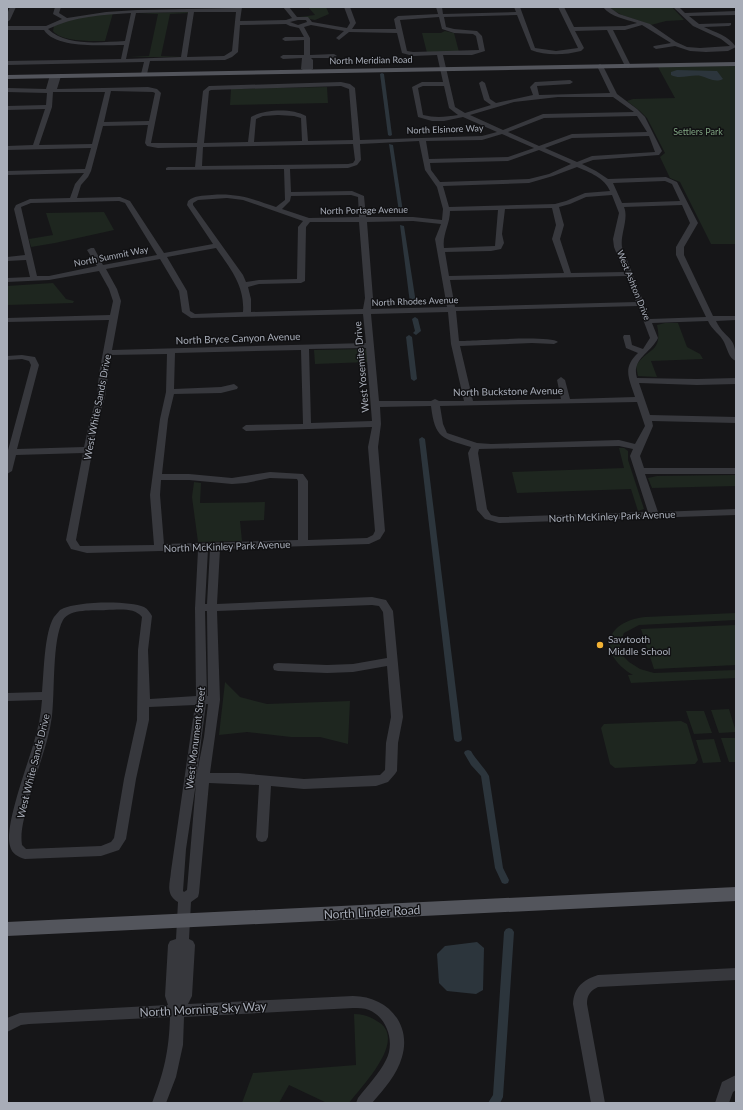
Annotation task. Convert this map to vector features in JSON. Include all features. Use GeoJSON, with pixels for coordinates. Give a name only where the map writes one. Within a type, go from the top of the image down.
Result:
{"type":"FeatureCollection","features":[{"type":"Feature","properties":{"kind":"main road","name":"North Meridian Road"},"geometry":{"type":"LineString","coordinates":[[7,77],[736,64]]}},
{"type":"Feature","properties":{"kind":"main road","name":"North Linder Road"},"geometry":{"type":"LineString","coordinates":[[7,929],[736,894]]}},
{"type":"Feature","properties":{"kind":"street"},"geometry":{"type":"LineString","coordinates":[[7,20],[13,7]]}},
{"type":"Feature","properties":{"kind":"street"},"geometry":{"type":"LineString","coordinates":[[58,7],[56,14],[64,18]]}},
{"type":"Feature","properties":{"kind":"street"},"geometry":{"type":"LineString","coordinates":[[286,7],[295,18]]}},
{"type":"Feature","properties":{"kind":"street"},"geometry":{"type":"LineString","coordinates":[[339,38],[353,23],[347,7]]}},
{"type":"Feature","properties":{"kind":"street"},"geometry":{"type":"LineString","coordinates":[[439,7],[441,15],[444,28],[454,31],[470,31],[478,34],[483,49],[480,52],[440,54],[406,53],[402,51],[397,19],[400,17],[441,15],[519,13]]}},
{"type":"Feature","properties":{"kind":"street"},"geometry":{"type":"LineString","coordinates":[[517,7],[533,49],[543,52],[579,50],[581,48],[561,7]]}},
{"type":"Feature","properties":{"kind":"street"},"geometry":{"type":"LineString","coordinates":[[606,7],[607,10],[619,16],[653,28],[684,48],[692,50],[732,48],[733,46],[725,38],[698,26],[676,7]]}},
{"type":"Feature","properties":{"kind":"street"},"geometry":{"type":"LineString","coordinates":[[725,7],[734,13]]}},
{"type":"Feature","properties":{"kind":"street"},"geometry":{"type":"LineString","coordinates":[[7,29],[47,28],[56,21],[64,18],[102,13],[238,9],[235,52],[230,56],[218,59],[7,63]]}},
{"type":"Feature","properties":{"kind":"street"},"geometry":{"type":"LineString","coordinates":[[184,59],[191,11]]}},
{"type":"Feature","properties":{"kind":"street"},"geometry":{"type":"LineString","coordinates":[[123,61],[134,12]]}},
{"type":"Feature","properties":{"kind":"street"},"geometry":{"type":"LineString","coordinates":[[684,15],[734,13]]}},
{"type":"Feature","properties":{"kind":"street"},"geometry":{"type":"LineString","coordinates":[[238,23],[287,22],[295,18],[305,18],[309,20],[310,23]]}},
{"type":"Feature","properties":{"kind":"street"},"geometry":{"type":"LineString","coordinates":[[287,22],[290,25],[301,26],[310,23],[360,32],[399,31]]}},
{"type":"Feature","properties":{"kind":"street"},"geometry":{"type":"LineString","coordinates":[[572,29],[625,28],[642,23]]}},
{"type":"Feature","properties":{"kind":"street"},"geometry":{"type":"LineString","coordinates":[[698,26],[729,24]]}},
{"type":"Feature","properties":{"kind":"street"},"geometry":{"type":"LineString","coordinates":[[301,26],[307,38],[307,57],[304,60],[304,69],[307,71],[308,85]]}},
{"type":"Feature","properties":{"kind":"street"},"geometry":{"type":"LineString","coordinates":[[47,28],[53,36],[65,41],[127,43]]}},
{"type":"Feature","properties":{"kind":"street"},"geometry":{"type":"LineString","coordinates":[[609,28],[628,66]]}},
{"type":"Feature","properties":{"kind":"street"},"geometry":{"type":"LineString","coordinates":[[285,39],[307,38]]}},
{"type":"Feature","properties":{"kind":"street"},"geometry":{"type":"LineString","coordinates":[[656,47],[677,44]]}},
{"type":"Feature","properties":{"kind":"street"},"geometry":{"type":"LineString","coordinates":[[23,63],[26,54]]}},
{"type":"Feature","properties":{"kind":"street","name":"West Ashton Drive"},"geometry":{"type":"LineString","coordinates":[[440,54],[452,108],[463,115],[594,172],[607,181],[614,192],[622,213],[617,243],[654,338],[652,344],[633,363],[632,366],[634,380],[648,418],[649,426],[645,437],[637,447]]}},
{"type":"Feature","properties":{"kind":"street"},"geometry":{"type":"LineString","coordinates":[[283,57],[334,56]]}},
{"type":"Feature","properties":{"kind":"street"},"geometry":{"type":"LineString","coordinates":[[147,74],[150,60]]}},
{"type":"Feature","properties":{"kind":"street"},"geometry":{"type":"LineString","coordinates":[[438,184],[529,180],[551,176],[599,157],[657,154],[659,151],[639,114],[614,95],[600,66]]}},
{"type":"Feature","properties":{"kind":"street"},"geometry":{"type":"LineString","coordinates":[[35,148],[49,107],[50,91],[54,89],[55,76]]}},
{"type":"Feature","properties":{"kind":"street"},"geometry":{"type":"LineString","coordinates":[[537,97],[533,87],[535,84],[570,82]]}},
{"type":"Feature","properties":{"kind":"street"},"geometry":{"type":"LineString","coordinates":[[482,83],[487,100],[496,106]]}},
{"type":"Feature","properties":{"kind":"street"},"geometry":{"type":"LineString","coordinates":[[446,84],[416,85],[414,88],[418,114],[422,117],[451,117],[515,100],[537,97],[614,95]]}},
{"type":"Feature","properties":{"kind":"street"},"geometry":{"type":"LineString","coordinates":[[168,170],[348,166],[355,164],[358,160],[352,88],[348,85],[308,85],[209,88],[206,91],[198,169]]}},
{"type":"Feature","properties":{"kind":"street"},"geometry":{"type":"LineString","coordinates":[[7,90],[50,91],[148,89],[155,90],[158,93],[151,123],[100,124]]}},
{"type":"Feature","properties":{"kind":"street"},"geometry":{"type":"LineString","coordinates":[[73,200],[78,184],[86,176],[88,171],[109,90]]}},
{"type":"Feature","properties":{"kind":"street"},"geometry":{"type":"LineString","coordinates":[[7,108],[49,107]]}},
{"type":"Feature","properties":{"kind":"street"},"geometry":{"type":"LineString","coordinates":[[251,144],[252,118],[256,115],[300,114],[304,117],[305,143]]}},
{"type":"Feature","properties":{"kind":"street","name":"North Elsinore Way"},"geometry":{"type":"LineString","coordinates":[[151,123],[148,142],[150,145],[200,146],[482,138],[543,116],[639,114]]}},
{"type":"Feature","properties":{"kind":"street"},"geometry":{"type":"LineString","coordinates":[[426,161],[508,159],[572,136],[651,134]]}},
{"type":"Feature","properties":{"kind":"street"},"geometry":{"type":"LineString","coordinates":[[422,139],[429,173],[442,191],[446,209],[440,234],[441,250],[452,310],[455,344],[462,379],[469,403]]}},
{"type":"Feature","properties":{"kind":"street"},"geometry":{"type":"LineString","coordinates":[[7,148],[94,146]]}},
{"type":"Feature","properties":{"kind":"street"},"geometry":{"type":"LineString","coordinates":[[276,210],[288,200],[287,167]]}},
{"type":"Feature","properties":{"kind":"street"},"geometry":{"type":"LineString","coordinates":[[7,174],[88,171]]}},
{"type":"Feature","properties":{"kind":"street"},"geometry":{"type":"LineString","coordinates":[[607,181],[662,179],[670,180],[675,183],[694,223],[680,247],[680,255],[710,319],[716,329],[727,339],[736,359]]}},
{"type":"Feature","properties":{"kind":"street"},"geometry":{"type":"LineString","coordinates":[[446,209],[555,206],[568,203],[585,195],[614,192]]}},
{"type":"Feature","properties":{"kind":"street","name":"West Yosemite Drive"},"geometry":{"type":"LineString","coordinates":[[288,194],[352,193],[361,196],[369,298],[367,312],[377,424],[373,447],[380,531],[377,538]]}},
{"type":"Feature","properties":{"kind":"street","name":"North Portage Avenue"},"geometry":{"type":"LineString","coordinates":[[218,245],[190,205],[192,200],[202,197],[244,198],[308,220],[413,219],[444,222]]}},
{"type":"Feature","properties":{"kind":"street"},"geometry":{"type":"LineString","coordinates":[[34,279],[16,209],[21,203],[30,201],[124,200],[128,202],[162,256]]}},
{"type":"Feature","properties":{"kind":"street"},"geometry":{"type":"LineString","coordinates":[[620,205],[685,204]]}},
{"type":"Feature","properties":{"kind":"street"},"geometry":{"type":"LineString","coordinates":[[555,206],[560,225],[556,239],[568,275]]}},
{"type":"Feature","properties":{"kind":"street"},"geometry":{"type":"LineString","coordinates":[[441,250],[491,249],[498,247],[500,243],[498,233],[502,218],[501,207]]}},
{"type":"Feature","properties":{"kind":"street"},"geometry":{"type":"LineString","coordinates":[[244,285],[259,282],[301,281],[302,227],[308,220]]}},
{"type":"Feature","properties":{"kind":"street"},"geometry":{"type":"LineString","coordinates":[[218,245],[239,275],[244,285],[248,299],[247,315]]}},
{"type":"Feature","properties":{"kind":"street","name":"North Summit Way"},"geometry":{"type":"LineString","coordinates":[[7,280],[34,279],[101,268],[218,245]]}},
{"type":"Feature","properties":{"kind":"street","name":"West White Sands Drive"},"geometry":{"type":"LineString","coordinates":[[76,548],[72,544],[72,540],[101,396],[103,374],[117,301],[116,295],[91,250]]}},
{"type":"Feature","properties":{"kind":"street"},"geometry":{"type":"LineString","coordinates":[[7,259],[29,256]]}},
{"type":"Feature","properties":{"kind":"street","name":"North Rhodes Avenue"},"geometry":{"type":"LineString","coordinates":[[162,256],[183,291],[186,312],[200,316],[641,304]]}},
{"type":"Feature","properties":{"kind":"street"},"geometry":{"type":"LineString","coordinates":[[446,278],[629,274]]}},
{"type":"Feature","properties":{"kind":"street"},"geometry":{"type":"LineString","coordinates":[[7,320],[114,317]]}},
{"type":"Feature","properties":{"kind":"street"},"geometry":{"type":"LineString","coordinates":[[648,321],[736,318]]}},
{"type":"Feature","properties":{"kind":"street"},"geometry":{"type":"LineString","coordinates":[[627,337],[629,346],[644,352]]}},
{"type":"Feature","properties":{"kind":"street"},"geometry":{"type":"LineString","coordinates":[[455,344],[532,341],[554,342]]}},
{"type":"Feature","properties":{"kind":"street","name":"North Bryce Canyon Avenue"},"geometry":{"type":"LineString","coordinates":[[107,353],[370,345]]}},
{"type":"Feature","properties":{"kind":"street"},"geometry":{"type":"LineString","coordinates":[[305,347],[307,426]]}},
{"type":"Feature","properties":{"kind":"street"},"geometry":{"type":"LineString","coordinates":[[159,548],[155,495],[164,419],[170,392],[172,351]]}},
{"type":"Feature","properties":{"kind":"street"},"geometry":{"type":"LineString","coordinates":[[7,358],[22,357],[32,359],[35,365],[7,471]]}},
{"type":"Feature","properties":{"kind":"street"},"geometry":{"type":"LineString","coordinates":[[561,380],[566,401]]}},
{"type":"Feature","properties":{"kind":"street"},"geometry":{"type":"LineString","coordinates":[[634,380],[697,382],[736,381]]}},
{"type":"Feature","properties":{"kind":"street"},"geometry":{"type":"LineString","coordinates":[[170,392],[221,390],[234,387]]}},
{"type":"Feature","properties":{"kind":"street","name":"North Buckstone Avenue"},"geometry":{"type":"LineString","coordinates":[[375,404],[641,399]]}},
{"type":"Feature","properties":{"kind":"street"},"geometry":{"type":"LineString","coordinates":[[435,402],[438,426],[443,435],[451,439],[476,446],[491,448],[619,444],[637,447],[635,456],[654,515]]}},
{"type":"Feature","properties":{"kind":"street"},"geometry":{"type":"LineString","coordinates":[[648,418],[736,420]]}},
{"type":"Feature","properties":{"kind":"street"},"geometry":{"type":"LineString","coordinates":[[246,428],[377,424]]}},
{"type":"Feature","properties":{"kind":"street","name":"North McKinley Park Avenue"},"geometry":{"type":"LineString","coordinates":[[476,446],[473,454],[482,510],[488,517],[499,520],[736,512]]}},
{"type":"Feature","properties":{"kind":"street"},"geometry":{"type":"LineString","coordinates":[[12,452],[89,450]]}},
{"type":"Feature","properties":{"kind":"street"},"geometry":{"type":"LineString","coordinates":[[640,472],[736,471]]}},
{"type":"Feature","properties":{"kind":"street"},"geometry":{"type":"LineString","coordinates":[[157,477],[246,480],[270,475],[300,476],[303,482],[303,544]]}},
{"type":"Feature","properties":{"kind":"street","name":"North McKinley Park Avenue"},"geometry":{"type":"LineString","coordinates":[[76,548],[87,550],[364,542],[377,538]]}},
{"type":"Feature","properties":{"kind":"street","name":"West Monument Street"},"geometry":{"type":"LineString","coordinates":[[185,899],[176,894],[178,860],[197,779],[210,737],[214,700],[209,546]]}},
{"type":"Feature","properties":{"kind":"street","name":"West Monument Street"},"geometry":{"type":"LineString","coordinates":[[177,1011],[186,996],[188,945],[182,942],[183,921],[185,899],[193,893],[201,700],[200,608],[209,546]]}},
{"type":"Feature","properties":{"kind":"street"},"geometry":{"type":"LineString","coordinates":[[197,779],[239,778],[286,783],[376,781],[389,776],[393,766],[392,743],[397,717],[388,611],[386,606],[382,603],[372,601],[200,608]]}},
{"type":"Feature","properties":{"kind":"street","name":"West White Sands Drive"},"geometry":{"type":"LineString","coordinates":[[132,607],[142,610],[147,616],[143,650],[144,703],[140,738],[130,779],[122,836],[118,843],[109,849],[101,851],[28,854],[18,850],[15,842],[23,798],[42,734],[48,696],[49,668],[57,620],[63,612],[81,608],[132,607]]}},
{"type":"Feature","properties":{"kind":"street"},"geometry":{"type":"LineString","coordinates":[[278,667],[334,669],[353,668],[392,661]]}},
{"type":"Feature","properties":{"kind":"street"},"geometry":{"type":"LineString","coordinates":[[7,697],[48,696]]}},
{"type":"Feature","properties":{"kind":"street"},"geometry":{"type":"LineString","coordinates":[[144,703],[214,700]]}},
{"type":"Feature","properties":{"kind":"street"},"geometry":{"type":"LineString","coordinates":[[262,837],[265,780]]}},
{"type":"Feature","properties":{"kind":"street"},"geometry":{"type":"LineString","coordinates":[[598,1103],[580,1004],[580,996],[584,988],[590,983],[598,981],[736,974]]}},
{"type":"Feature","properties":{"kind":"street","name":"North Morning Sky Way"},"geometry":{"type":"LineString","coordinates":[[7,1025],[20,1019],[28,1018],[353,1002],[370,1004],[382,1011],[393,1024],[398,1045],[391,1067],[363,1103]]}},
{"type":"Feature","properties":{"kind":"street"},"geometry":{"type":"LineString","coordinates":[[159,1103],[170,1077],[174,1057],[177,1011]]}},
{"type":"Feature","properties":{"kind":"street"},"geometry":{"type":"LineString","coordinates":[[722,1103],[727,1087],[736,1082]]}},
{"type":"Feature","properties":{"kind":"green space"},"geometry":{"type":"Polygon","coordinates":[[[308,7],[326,7],[329,14],[315,20],[299,17],[315,15],[308,7]]]}},
{"type":"Feature","properties":{"kind":"green space"},"geometry":{"type":"Polygon","coordinates":[[[672,7],[684,20],[666,21],[651,25],[622,15],[609,8],[672,7]]]}},
{"type":"Feature","properties":{"kind":"green space"},"geometry":{"type":"Polygon","coordinates":[[[113,13],[105,41],[70,39],[57,35],[53,31],[54,26],[66,19],[113,13]]]}},
{"type":"Feature","properties":{"kind":"green space"},"geometry":{"type":"Polygon","coordinates":[[[139,13],[189,13],[170,14],[161,56],[182,57],[129,57],[149,56],[158,14],[139,13]]]}},
{"type":"Feature","properties":{"kind":"green space"},"geometry":{"type":"Polygon","coordinates":[[[445,31],[454,33],[459,52],[427,53],[422,33],[441,33],[445,31]]]}},
{"type":"Feature","properties":{"kind":"green space","name":"Settlers Park"},"geometry":{"type":"Polygon","coordinates":[[[736,66],[736,244],[711,244],[680,182],[670,178],[660,157],[665,153],[647,118],[627,101],[633,99],[675,98],[658,67],[736,66]]]}},
{"type":"Feature","properties":{"kind":"green space"},"geometry":{"type":"Polygon","coordinates":[[[327,87],[328,103],[230,105],[231,89],[327,87]]]}},
{"type":"Feature","properties":{"kind":"green space"},"geometry":{"type":"Polygon","coordinates":[[[104,212],[114,230],[31,247],[29,239],[53,235],[46,213],[104,212]]]}},
{"type":"Feature","properties":{"kind":"green space"},"geometry":{"type":"Polygon","coordinates":[[[53,283],[66,299],[74,301],[73,303],[7,305],[7,286],[53,283]]]}},
{"type":"Feature","properties":{"kind":"green space"},"geometry":{"type":"Polygon","coordinates":[[[665,323],[678,323],[687,347],[700,354],[703,359],[651,361],[657,377],[638,376],[636,366],[656,345],[658,341],[657,325],[665,323]]]}},
{"type":"Feature","properties":{"kind":"green space"},"geometry":{"type":"Polygon","coordinates":[[[314,350],[368,350],[369,362],[315,364],[314,350]]]}},
{"type":"Feature","properties":{"kind":"green space"},"geometry":{"type":"Polygon","coordinates":[[[619,448],[624,448],[628,451],[628,460],[644,509],[638,511],[631,489],[517,493],[512,472],[624,468],[619,448]]]}},
{"type":"Feature","properties":{"kind":"green space"},"geometry":{"type":"Polygon","coordinates":[[[736,475],[736,486],[652,488],[648,478],[657,476],[736,475]]]}},
{"type":"Feature","properties":{"kind":"green space"},"geometry":{"type":"Polygon","coordinates":[[[194,482],[201,483],[200,503],[265,502],[264,520],[240,521],[242,541],[198,542],[192,497],[194,482]]]}},
{"type":"Feature","properties":{"kind":"green space"},"geometry":{"type":"Polygon","coordinates":[[[736,613],[736,620],[639,625],[624,633],[620,642],[620,647],[624,657],[629,662],[640,669],[654,673],[736,670],[736,678],[631,683],[628,675],[633,675],[622,667],[614,658],[610,649],[610,640],[614,632],[620,625],[631,620],[645,617],[736,613]]]}},
{"type":"Feature","properties":{"kind":"green space"},"geometry":{"type":"Polygon","coordinates":[[[736,625],[736,665],[654,669],[641,629],[736,625]]]}},
{"type":"Feature","properties":{"kind":"green space"},"geometry":{"type":"Polygon","coordinates":[[[225,682],[240,697],[267,704],[350,701],[348,744],[320,737],[291,737],[247,732],[219,735],[225,682]]]}},
{"type":"Feature","properties":{"kind":"green space"},"geometry":{"type":"Polygon","coordinates":[[[729,709],[736,732],[719,733],[711,710],[729,709]]]}},
{"type":"Feature","properties":{"kind":"green space"},"geometry":{"type":"Polygon","coordinates":[[[686,711],[704,711],[712,733],[694,734],[686,711]]]}},
{"type":"Feature","properties":{"kind":"green space"},"geometry":{"type":"Polygon","coordinates":[[[681,721],[687,724],[698,760],[695,764],[615,768],[610,764],[601,728],[604,724],[681,721]]]}},
{"type":"Feature","properties":{"kind":"green space"},"geometry":{"type":"Polygon","coordinates":[[[721,738],[736,738],[736,762],[729,762],[721,738]]]}},
{"type":"Feature","properties":{"kind":"green space"},"geometry":{"type":"Polygon","coordinates":[[[714,739],[721,762],[703,763],[696,740],[714,739]]]}},
{"type":"Feature","properties":{"kind":"green space"},"geometry":{"type":"Polygon","coordinates":[[[354,1014],[367,1016],[380,1023],[387,1031],[388,1041],[385,1052],[379,1064],[349,1103],[327,1103],[289,1085],[279,1103],[242,1103],[253,1073],[356,1065],[354,1014]]]}},
{"type":"Feature","properties":{"kind":"shaded area"},"geometry":{"type":"Polygon","coordinates":[[[677,70],[717,71],[723,79],[714,80],[701,76],[678,77],[671,75],[671,72],[677,70]]]}},
{"type":"Feature","properties":{"kind":"shaded area"},"geometry":{"type":"Polygon","coordinates":[[[477,942],[484,948],[483,990],[476,994],[447,991],[439,983],[437,954],[445,946],[477,942]]]}},
{"type":"Feature","properties":{"kind":"waterway"},"geometry":{"type":"LineString","coordinates":[[382,74],[390,135]]}},
{"type":"Feature","properties":{"kind":"waterway"},"geometry":{"type":"LineString","coordinates":[[391,145],[401,212]]}},
{"type":"Feature","properties":{"kind":"waterway"},"geometry":{"type":"LineString","coordinates":[[402,226],[413,303]]}},
{"type":"Feature","properties":{"kind":"waterway"},"geometry":{"type":"LineString","coordinates":[[415,319],[418,331],[416,333]]}},
{"type":"Feature","properties":{"kind":"waterway"},"geometry":{"type":"LineString","coordinates":[[409,337],[414,379]]}},
{"type":"Feature","properties":{"kind":"waterway"},"geometry":{"type":"LineString","coordinates":[[422,439],[458,739]]}},
{"type":"Feature","properties":{"kind":"waterway"},"geometry":{"type":"LineString","coordinates":[[468,753],[485,776],[499,868],[505,880]]}},
{"type":"Feature","properties":{"kind":"waterway"},"geometry":{"type":"LineString","coordinates":[[493,1103],[498,1097],[509,932]]}},
{"type":"Feature","properties":{"kind":"place","name":"Sawtooth Middle School"},"geometry":{"type":"Point","coordinates":[600,645]}}]}
